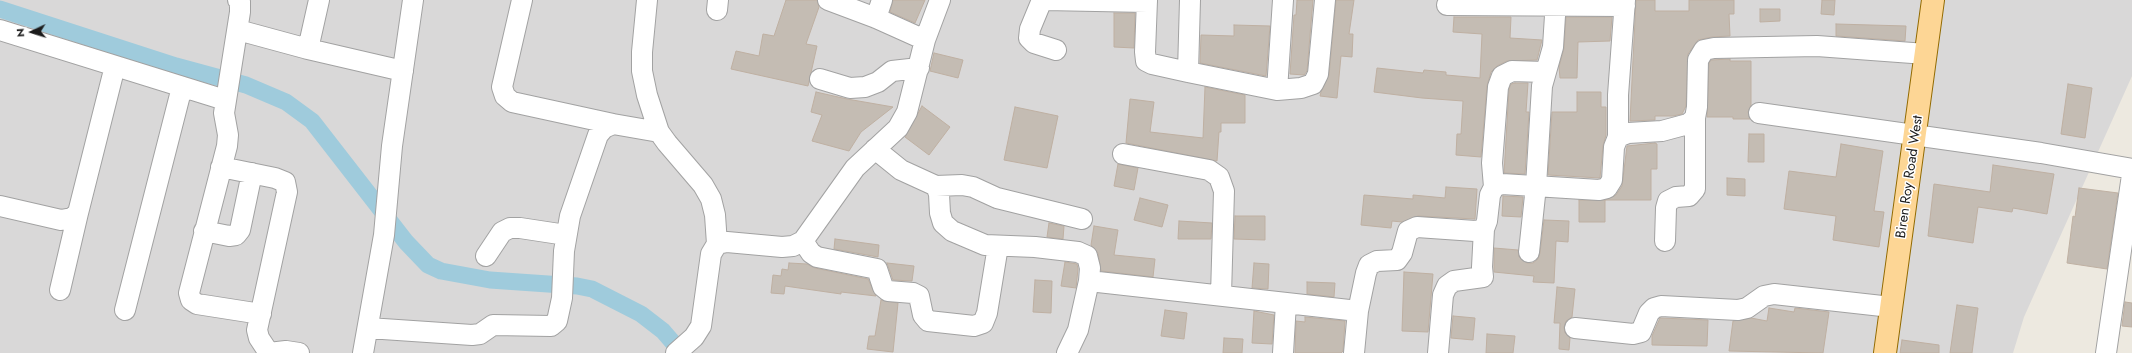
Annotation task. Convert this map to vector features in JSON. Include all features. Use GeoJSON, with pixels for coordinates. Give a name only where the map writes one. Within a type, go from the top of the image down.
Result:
{"type":"FeatureCollection","features":[{"type":"Feature","properties":{"kind":"main road","name":"Biren Roy Road West"},"geometry":{"type":"LineString","coordinates":[[1885,353],[1932,0]]}},
{"type":"Feature","properties":{"kind":"street"},"geometry":{"type":"LineString","coordinates":[[238,0],[240,2],[238,30],[224,113],[228,135],[189,293],[191,300],[197,304],[261,314]]}},
{"type":"Feature","properties":{"kind":"street"},"geometry":{"type":"LineString","coordinates":[[308,49],[319,0]]}},
{"type":"Feature","properties":{"kind":"street"},"geometry":{"type":"LineString","coordinates":[[363,353],[384,235],[387,196],[413,0]]}},
{"type":"Feature","properties":{"kind":"street"},"geometry":{"type":"LineString","coordinates":[[522,0],[502,87],[505,96],[512,102],[613,124],[659,132]]}},
{"type":"Feature","properties":{"kind":"street"},"geometry":{"type":"LineString","coordinates":[[647,0],[642,52],[642,72],[647,95],[659,132],[703,185],[711,199],[715,215],[717,244],[711,254],[701,326],[694,337],[680,349]]}},
{"type":"Feature","properties":{"kind":"street"},"geometry":{"type":"LineString","coordinates":[[828,0],[879,9],[925,40]]}},
{"type":"Feature","properties":{"kind":"street"},"geometry":{"type":"LineString","coordinates":[[717,244],[727,242],[782,247],[793,246],[803,241],[846,179],[898,128],[907,112],[925,40],[933,14],[940,0]]}},
{"type":"Feature","properties":{"kind":"street"},"geometry":{"type":"LineString","coordinates":[[1042,0],[1030,29],[1029,38],[1034,43],[1056,50]]}},
{"type":"Feature","properties":{"kind":"street"},"geometry":{"type":"LineString","coordinates":[[1045,0],[1147,1],[1144,52],[1146,60],[1152,64],[1277,90],[1301,88],[1313,84],[1318,74],[1325,0]]}},
{"type":"Feature","properties":{"kind":"street"},"geometry":{"type":"LineString","coordinates":[[1188,72],[1190,0]]}},
{"type":"Feature","properties":{"kind":"street"},"geometry":{"type":"LineString","coordinates":[[1277,90],[1283,0]]}},
{"type":"Feature","properties":{"kind":"street"},"geometry":{"type":"LineString","coordinates":[[1529,252],[1536,186],[1542,86],[1544,72],[1553,47],[1556,2]]}},
{"type":"Feature","properties":{"kind":"street"},"geometry":{"type":"LineString","coordinates":[[1447,5],[1556,2],[1625,3],[1618,95],[1618,137],[1614,147],[1612,180],[1607,188],[1599,190],[1502,184],[1494,187]]}},
{"type":"Feature","properties":{"kind":"street"},"geometry":{"type":"LineString","coordinates":[[0,30],[182,87],[226,97]]}},
{"type":"Feature","properties":{"kind":"street"},"geometry":{"type":"LineString","coordinates":[[238,30],[308,49],[403,71]]}},
{"type":"Feature","properties":{"kind":"street"},"geometry":{"type":"LineString","coordinates":[[1665,241],[1666,208],[1668,201],[1676,197],[1689,196],[1695,189],[1695,118],[1697,107],[1698,60],[1704,50],[1714,48],[1834,46],[1926,54]]}},
{"type":"Feature","properties":{"kind":"street"},"geometry":{"type":"LineString","coordinates":[[60,290],[115,66]]}},
{"type":"Feature","properties":{"kind":"street"},"geometry":{"type":"LineString","coordinates":[[820,78],[850,88],[865,87],[878,82],[892,72],[918,68]]}},
{"type":"Feature","properties":{"kind":"street"},"geometry":{"type":"LineString","coordinates":[[1438,353],[1443,295],[1447,286],[1454,281],[1483,277],[1482,267],[1484,229],[1487,221],[1490,195],[1494,187],[1493,156],[1498,87],[1502,76],[1512,71],[1544,72]]}},
{"type":"Feature","properties":{"kind":"street"},"geometry":{"type":"LineString","coordinates":[[126,310],[182,87]]}},
{"type":"Feature","properties":{"kind":"street"},"geometry":{"type":"LineString","coordinates":[[1759,113],[2041,153],[2132,169]]}},
{"type":"Feature","properties":{"kind":"street"},"geometry":{"type":"LineString","coordinates":[[1618,137],[1628,133],[1662,130],[1688,124],[1695,118]]}},
{"type":"Feature","properties":{"kind":"street"},"geometry":{"type":"LineString","coordinates":[[368,328],[472,335],[480,334],[493,325],[551,326],[557,321],[562,298],[566,235],[570,216],[598,135],[604,128],[613,124]]}},
{"type":"Feature","properties":{"kind":"street"},"geometry":{"type":"LineString","coordinates":[[875,149],[901,170],[936,186],[962,185],[973,187],[997,198],[1082,219]]}},
{"type":"Feature","properties":{"kind":"street"},"geometry":{"type":"LineString","coordinates":[[1123,154],[1209,170],[1219,177],[1224,191],[1221,295]]}},
{"type":"Feature","properties":{"kind":"street"},"geometry":{"type":"LineString","coordinates":[[221,167],[275,178],[285,182],[287,192],[257,330],[259,338],[269,353],[299,353]]}},
{"type":"Feature","properties":{"kind":"street"},"geometry":{"type":"LineString","coordinates":[[204,231],[229,236],[236,234],[240,230],[252,173]]}},
{"type":"Feature","properties":{"kind":"street"},"geometry":{"type":"LineString","coordinates":[[2106,353],[2132,175]]}},
{"type":"Feature","properties":{"kind":"street"},"geometry":{"type":"LineString","coordinates":[[936,186],[939,194],[940,213],[943,223],[952,231],[976,242],[998,246],[1035,247],[1078,252],[1088,256],[1090,268],[1089,281],[1078,330],[1067,353]]}},
{"type":"Feature","properties":{"kind":"street"},"geometry":{"type":"LineString","coordinates":[[0,206],[61,220],[72,218],[78,213]]}},
{"type":"Feature","properties":{"kind":"street"},"geometry":{"type":"LineString","coordinates":[[1354,353],[1358,311],[1369,265],[1377,261],[1397,260],[1402,253],[1408,231],[1417,227],[1475,231],[1484,229]]}},
{"type":"Feature","properties":{"kind":"street"},"geometry":{"type":"LineString","coordinates":[[486,256],[502,232],[510,228],[520,228],[566,235]]}},
{"type":"Feature","properties":{"kind":"street"},"geometry":{"type":"LineString","coordinates":[[803,241],[811,252],[817,257],[877,269],[883,287],[888,291],[913,293],[919,296],[923,315],[928,321],[974,326],[983,323],[987,313],[998,246]]}},
{"type":"Feature","properties":{"kind":"street"},"geometry":{"type":"LineString","coordinates":[[1089,281],[1358,311]]}},
{"type":"Feature","properties":{"kind":"street"},"geometry":{"type":"LineString","coordinates":[[1575,328],[1633,334],[1641,332],[1649,313],[1654,308],[1661,306],[1738,310],[1747,308],[1764,296],[1774,294],[1891,307]]}},
{"type":"Feature","properties":{"kind":"street"},"geometry":{"type":"LineString","coordinates":[[1283,353],[1286,302]]}},
{"type":"Feature","properties":{"kind":"shaded area"},"geometry":{"type":"Polygon","coordinates":[[[0,0],[2132,0],[2132,76],[2024,317],[2013,353],[0,353],[0,0]]]}},
{"type":"Feature","properties":{"kind":"building"},"geometry":{"type":"Polygon","coordinates":[[[786,0],[817,0],[819,7],[806,44],[817,46],[808,86],[731,69],[736,51],[759,56],[763,34],[774,36],[786,0]]]}},
{"type":"Feature","properties":{"kind":"building"},"geometry":{"type":"Polygon","coordinates":[[[893,0],[925,0],[915,23],[890,12],[893,0]]]}},
{"type":"Feature","properties":{"kind":"building"},"geometry":{"type":"Polygon","coordinates":[[[1297,0],[1313,0],[1307,71],[1304,75],[1290,74],[1294,15],[1296,15],[1297,0]]]}},
{"type":"Feature","properties":{"kind":"building"},"geometry":{"type":"Polygon","coordinates":[[[1336,0],[1354,0],[1349,34],[1353,34],[1352,57],[1341,56],[1337,98],[1320,96],[1329,75],[1336,0]]]}},
{"type":"Feature","properties":{"kind":"building"},"geometry":{"type":"Polygon","coordinates":[[[1636,0],[1655,0],[1655,11],[1689,11],[1689,0],[1734,0],[1734,14],[1729,14],[1730,36],[1712,37],[1698,40],[1688,54],[1686,106],[1682,114],[1673,116],[1655,116],[1655,120],[1630,121],[1636,0]]]}},
{"type":"Feature","properties":{"kind":"building"},"geometry":{"type":"Polygon","coordinates":[[[1822,0],[1835,0],[1834,15],[1821,14],[1822,0]]]}},
{"type":"Feature","properties":{"kind":"building"},"geometry":{"type":"Polygon","coordinates":[[[1760,9],[1780,9],[1780,21],[1760,22],[1760,9]]]}},
{"type":"Feature","properties":{"kind":"building"},"geometry":{"type":"Polygon","coordinates":[[[1114,13],[1135,13],[1134,48],[1114,47],[1114,13]]]}},
{"type":"Feature","properties":{"kind":"building"},"geometry":{"type":"Polygon","coordinates":[[[1454,17],[1511,17],[1510,38],[1542,40],[1537,60],[1507,61],[1497,66],[1491,72],[1487,86],[1481,157],[1456,155],[1457,134],[1461,134],[1463,101],[1374,92],[1377,68],[1423,73],[1424,70],[1446,72],[1446,75],[1480,78],[1482,34],[1453,32],[1454,17]]]}},
{"type":"Feature","properties":{"kind":"building"},"geometry":{"type":"Polygon","coordinates":[[[1566,17],[1612,17],[1610,41],[1578,42],[1577,78],[1560,78],[1559,67],[1564,48],[1566,17]]]}},
{"type":"Feature","properties":{"kind":"building"},"geometry":{"type":"Polygon","coordinates":[[[1836,24],[1906,26],[1905,41],[1836,36],[1836,24]]]}},
{"type":"Feature","properties":{"kind":"building"},"geometry":{"type":"Polygon","coordinates":[[[1234,25],[1270,26],[1266,76],[1200,63],[1201,35],[1234,36],[1234,25]]]}},
{"type":"Feature","properties":{"kind":"building"},"geometry":{"type":"Polygon","coordinates":[[[934,53],[963,60],[958,78],[930,71],[934,53]]]}},
{"type":"Feature","properties":{"kind":"building"},"geometry":{"type":"Polygon","coordinates":[[[1730,59],[1730,61],[1751,61],[1751,105],[1748,112],[1750,119],[1733,119],[1733,117],[1707,117],[1709,63],[1711,60],[1730,59]]]}},
{"type":"Feature","properties":{"kind":"building"},"geometry":{"type":"Polygon","coordinates":[[[1528,83],[1526,112],[1529,112],[1525,174],[1504,173],[1509,89],[1511,84],[1528,83]]]}},
{"type":"Feature","properties":{"kind":"building"},"geometry":{"type":"Polygon","coordinates":[[[2068,84],[2092,88],[2085,138],[2061,134],[2068,84]]]}},
{"type":"Feature","properties":{"kind":"building"},"geometry":{"type":"Polygon","coordinates":[[[1205,87],[1245,95],[1245,123],[1221,123],[1217,161],[1126,143],[1130,99],[1154,102],[1150,132],[1203,138],[1205,87]]]}},
{"type":"Feature","properties":{"kind":"building"},"geometry":{"type":"Polygon","coordinates":[[[816,92],[893,107],[861,132],[849,151],[812,141],[822,115],[811,112],[816,92]]]}},
{"type":"Feature","properties":{"kind":"building"},"geometry":{"type":"Polygon","coordinates":[[[1577,92],[1601,92],[1601,107],[1606,107],[1606,135],[1603,146],[1600,178],[1548,175],[1552,112],[1577,112],[1577,92]]]}},
{"type":"Feature","properties":{"kind":"building"},"geometry":{"type":"Polygon","coordinates":[[[922,106],[950,127],[929,155],[905,137],[922,106]]]}},
{"type":"Feature","properties":{"kind":"building"},"geometry":{"type":"Polygon","coordinates":[[[1015,107],[1058,116],[1047,168],[1004,160],[1015,107]]]}},
{"type":"Feature","properties":{"kind":"building"},"geometry":{"type":"Polygon","coordinates":[[[1749,134],[1764,134],[1764,162],[1748,162],[1749,134]]]}},
{"type":"Feature","properties":{"kind":"building"},"geometry":{"type":"Polygon","coordinates":[[[1657,144],[1657,169],[1651,169],[1651,200],[1605,200],[1616,195],[1622,186],[1627,146],[1657,144]]]}},
{"type":"Feature","properties":{"kind":"building"},"geometry":{"type":"Polygon","coordinates":[[[1841,144],[1883,151],[1874,211],[1884,212],[1879,247],[1833,240],[1836,216],[1784,209],[1789,171],[1836,177],[1841,144]]]}},
{"type":"Feature","properties":{"kind":"building"},"geometry":{"type":"Polygon","coordinates":[[[1118,164],[1138,168],[1134,190],[1114,186],[1118,164]]]}},
{"type":"Feature","properties":{"kind":"building"},"geometry":{"type":"Polygon","coordinates":[[[1993,165],[2054,174],[2047,214],[2013,208],[2012,212],[1978,207],[1973,243],[1928,236],[1934,184],[1990,192],[1993,165]]]}},
{"type":"Feature","properties":{"kind":"building"},"geometry":{"type":"Polygon","coordinates":[[[1727,178],[1745,179],[1745,196],[1727,195],[1727,178]]]}},
{"type":"Feature","properties":{"kind":"building"},"geometry":{"type":"Polygon","coordinates":[[[1446,187],[1477,189],[1475,219],[1418,216],[1402,222],[1392,221],[1391,228],[1361,225],[1364,195],[1413,199],[1413,195],[1445,198],[1446,187]]]}},
{"type":"Feature","properties":{"kind":"building"},"geometry":{"type":"Polygon","coordinates":[[[2079,188],[2118,193],[2107,269],[2067,263],[2073,216],[2075,217],[2079,188]]]}},
{"type":"Feature","properties":{"kind":"building"},"geometry":{"type":"Polygon","coordinates":[[[1503,196],[1523,197],[1521,217],[1502,216],[1503,196]]]}},
{"type":"Feature","properties":{"kind":"building"},"geometry":{"type":"Polygon","coordinates":[[[1140,198],[1168,205],[1162,227],[1134,220],[1140,198]]]}},
{"type":"Feature","properties":{"kind":"building"},"geometry":{"type":"Polygon","coordinates":[[[1579,200],[1605,200],[1605,222],[1579,222],[1579,200]]]}},
{"type":"Feature","properties":{"kind":"building"},"geometry":{"type":"Polygon","coordinates":[[[1235,216],[1265,216],[1265,240],[1234,239],[1235,216]]]}},
{"type":"Feature","properties":{"kind":"building"},"geometry":{"type":"Polygon","coordinates":[[[1544,220],[1569,221],[1568,242],[1556,241],[1554,283],[1533,282],[1534,276],[1494,272],[1494,248],[1518,250],[1519,257],[1527,263],[1533,263],[1538,259],[1544,220]]]}},
{"type":"Feature","properties":{"kind":"building"},"geometry":{"type":"Polygon","coordinates":[[[1179,221],[1212,223],[1211,239],[1178,239],[1179,221]]]}},
{"type":"Feature","properties":{"kind":"building"},"geometry":{"type":"Polygon","coordinates":[[[1049,223],[1064,226],[1063,239],[1047,237],[1049,223]]]}},
{"type":"Feature","properties":{"kind":"building"},"geometry":{"type":"Polygon","coordinates":[[[1094,226],[1118,230],[1114,255],[1155,259],[1153,277],[1101,271],[1098,253],[1091,245],[1094,226]]]}},
{"type":"Feature","properties":{"kind":"building"},"geometry":{"type":"Polygon","coordinates":[[[835,239],[879,245],[878,257],[834,249],[835,239]]]}},
{"type":"Feature","properties":{"kind":"building"},"geometry":{"type":"Polygon","coordinates":[[[1065,262],[1077,264],[1078,269],[1076,288],[1061,286],[1065,262]]]}},
{"type":"Feature","properties":{"kind":"building"},"geometry":{"type":"Polygon","coordinates":[[[789,263],[807,264],[815,268],[868,279],[876,296],[841,292],[841,294],[785,286],[784,294],[771,293],[773,275],[781,276],[782,269],[788,270],[789,263]]]}},
{"type":"Feature","properties":{"kind":"building"},"geometry":{"type":"Polygon","coordinates":[[[887,263],[914,266],[912,281],[893,280],[887,263]]]}},
{"type":"Feature","properties":{"kind":"building"},"geometry":{"type":"Polygon","coordinates":[[[1254,263],[1269,264],[1268,289],[1252,288],[1254,263]]]}},
{"type":"Feature","properties":{"kind":"building"},"geometry":{"type":"Polygon","coordinates":[[[1404,272],[1433,274],[1428,332],[1402,331],[1404,272]]]}},
{"type":"Feature","properties":{"kind":"building"},"geometry":{"type":"Polygon","coordinates":[[[1035,280],[1052,281],[1051,313],[1033,312],[1035,280]]]}},
{"type":"Feature","properties":{"kind":"building"},"geometry":{"type":"Polygon","coordinates":[[[1307,282],[1335,283],[1334,297],[1307,294],[1307,282]]]}},
{"type":"Feature","properties":{"kind":"building"},"geometry":{"type":"Polygon","coordinates":[[[1557,287],[1575,289],[1572,317],[1566,321],[1564,327],[1565,333],[1570,338],[1569,350],[1559,349],[1560,323],[1554,323],[1557,287]]]}},
{"type":"Feature","properties":{"kind":"building"},"geometry":{"type":"Polygon","coordinates":[[[881,300],[898,303],[893,352],[867,349],[869,336],[875,336],[881,300]]]}},
{"type":"Feature","properties":{"kind":"building"},"geometry":{"type":"Polygon","coordinates":[[[2125,302],[2132,303],[2132,327],[2122,326],[2125,302]]]}},
{"type":"Feature","properties":{"kind":"building"},"geometry":{"type":"Polygon","coordinates":[[[1957,305],[1978,308],[1972,353],[1950,353],[1957,305]]]}},
{"type":"Feature","properties":{"kind":"building"},"geometry":{"type":"Polygon","coordinates":[[[1769,308],[1794,312],[1795,308],[1829,312],[1823,353],[1729,351],[1733,321],[1751,318],[1767,321],[1769,308]]]}},
{"type":"Feature","properties":{"kind":"building"},"geometry":{"type":"Polygon","coordinates":[[[1165,310],[1187,313],[1184,339],[1161,336],[1165,310]]]}},
{"type":"Feature","properties":{"kind":"building"},"geometry":{"type":"Polygon","coordinates":[[[1254,311],[1274,315],[1272,344],[1252,343],[1254,311]]]}},
{"type":"Feature","properties":{"kind":"building"},"geometry":{"type":"Polygon","coordinates":[[[1453,316],[1475,318],[1473,340],[1451,338],[1453,316]]]}},
{"type":"Feature","properties":{"kind":"building"},"geometry":{"type":"Polygon","coordinates":[[[1305,317],[1345,321],[1343,351],[1341,353],[1295,353],[1296,321],[1305,322],[1305,317]]]}},
{"type":"Feature","properties":{"kind":"building"},"geometry":{"type":"Polygon","coordinates":[[[1660,318],[1708,320],[1707,346],[1652,345],[1652,336],[1660,318]]]}},
{"type":"Feature","properties":{"kind":"building"},"geometry":{"type":"Polygon","coordinates":[[[1487,334],[1515,336],[1513,353],[1486,353],[1487,334]]]}},
{"type":"Feature","properties":{"kind":"building"},"geometry":{"type":"Polygon","coordinates":[[[1224,338],[1243,339],[1242,353],[1223,353],[1224,338]]]}},
{"type":"Feature","properties":{"kind":"building"},"geometry":{"type":"Polygon","coordinates":[[[1902,340],[1939,345],[1939,353],[1900,353],[1902,340]]]}},
{"type":"Feature","properties":{"kind":"waterway"},"geometry":{"type":"LineString","coordinates":[[0,9],[176,66],[246,85],[286,102],[312,121],[406,242],[428,265],[441,271],[490,280],[577,286],[592,289],[641,314],[663,331],[682,353]]}}]}
